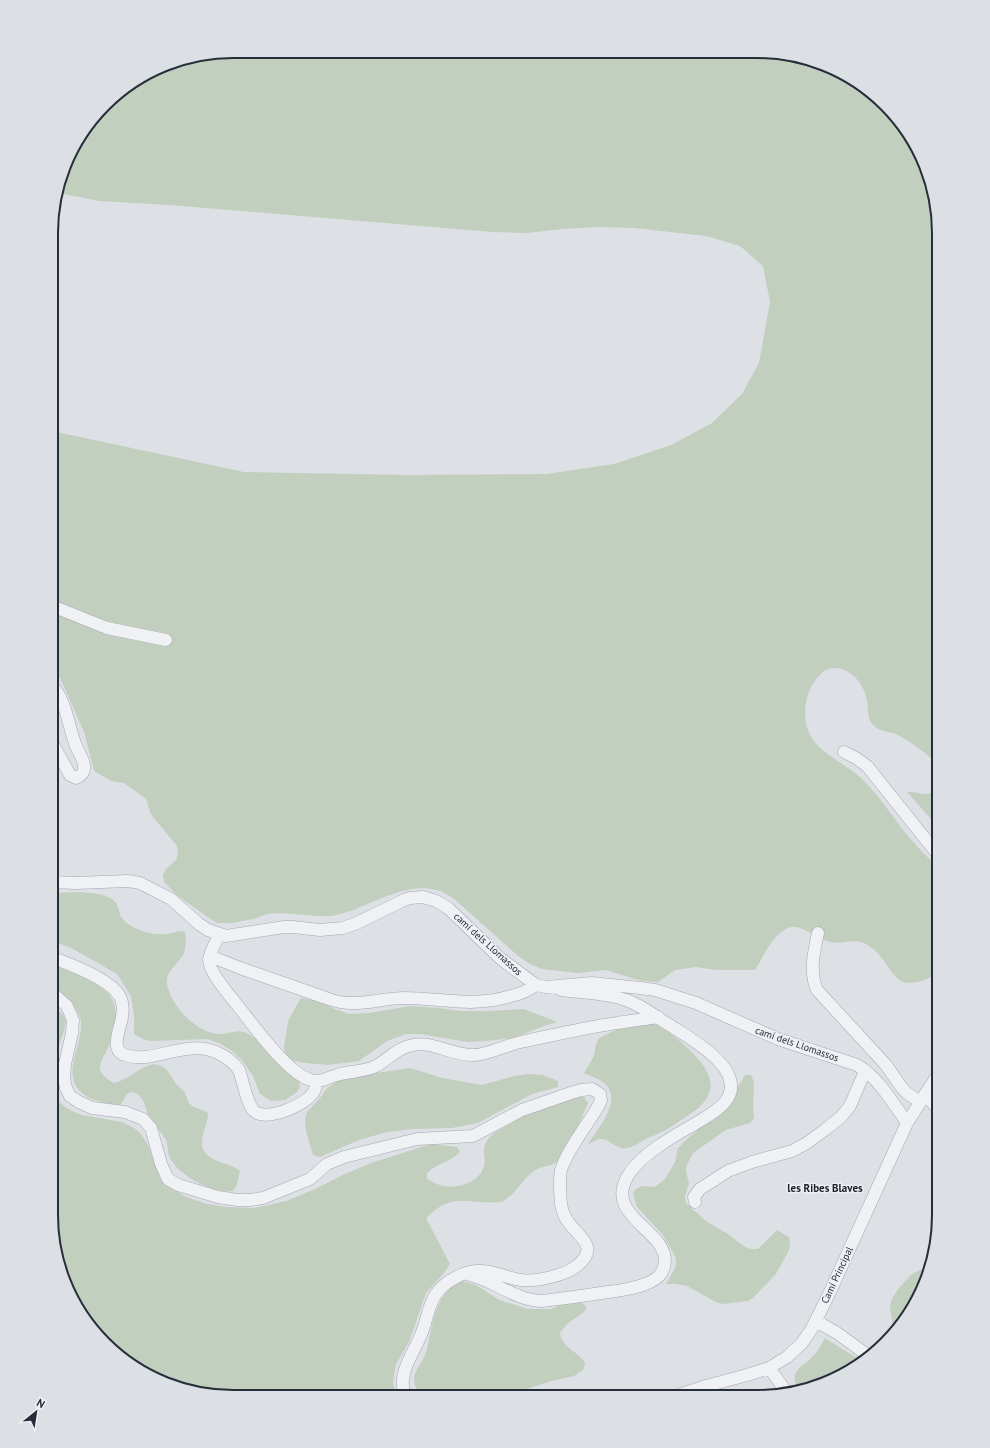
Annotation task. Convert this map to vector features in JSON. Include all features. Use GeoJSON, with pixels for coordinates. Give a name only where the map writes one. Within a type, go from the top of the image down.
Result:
{"type":"FeatureCollection","features":[{"type":"Feature","properties":{"kind":"street"},"geometry":{"type":"LineString","coordinates":[[58,608],[107,628],[150,638],[166,640]]}},
{"type":"Feature","properties":{"kind":"street"},"geometry":{"type":"LineString","coordinates":[[58,694],[64,704],[75,745],[84,763],[84,770],[79,777],[76,778],[70,775],[58,753]]}},
{"type":"Feature","properties":{"kind":"street"},"geometry":{"type":"LineString","coordinates":[[844,752],[867,766],[932,847]]}},
{"type":"Feature","properties":{"kind":"street"},"geometry":{"type":"LineString","coordinates":[[58,882],[128,881],[140,883],[171,899],[204,927],[219,935],[210,956],[210,964],[216,976],[250,1021],[294,1070],[304,1078],[316,1081],[324,1080],[338,1074],[372,1068],[400,1050],[418,1044],[428,1045],[457,1053],[477,1055],[505,1046],[566,1032],[658,1017]]}},
{"type":"Feature","properties":{"kind":"street","name":"camí dels Llomassos"},"geometry":{"type":"LineString","coordinates":[[219,935],[232,935],[284,927],[325,930],[343,928],[357,923],[404,900],[423,897],[436,901],[448,908],[501,959],[541,986],[592,983],[655,990],[683,998],[771,1037],[848,1061],[865,1070],[877,1083],[907,1123]]}},
{"type":"Feature","properties":{"kind":"street"},"geometry":{"type":"LineString","coordinates":[[818,933],[812,968],[814,984],[817,990],[886,1065],[907,1094],[922,1098],[932,1105]]}},
{"type":"Feature","properties":{"kind":"street"},"geometry":{"type":"LineString","coordinates":[[210,956],[334,1001],[350,1003],[406,998],[469,1003],[485,1002],[515,995],[541,986],[555,990],[620,998],[644,1008],[658,1017],[709,1052],[725,1070],[731,1084],[728,1098],[719,1108],[679,1133],[644,1158],[631,1171],[624,1183],[622,1196],[627,1208],[636,1220],[659,1244],[664,1253],[664,1265],[661,1273],[652,1282],[632,1288],[541,1301],[522,1298],[494,1283],[465,1274]]}},
{"type":"Feature","properties":{"kind":"street"},"geometry":{"type":"LineString","coordinates":[[58,960],[107,982],[116,990],[123,1006],[117,1042],[118,1050],[122,1054],[131,1056],[146,1056],[189,1048],[215,1052],[228,1059],[236,1066],[241,1075],[253,1110],[261,1114],[271,1115],[281,1112],[306,1100],[315,1090],[316,1081]]}},
{"type":"Feature","properties":{"kind":"street"},"geometry":{"type":"LineString","coordinates":[[58,998],[67,1006],[73,1020],[64,1078],[66,1088],[70,1096],[92,1108],[125,1112],[142,1119],[151,1128],[160,1164],[168,1179],[178,1185],[218,1197],[236,1200],[263,1198],[310,1179],[327,1164],[344,1157],[418,1139],[474,1136],[512,1115],[571,1093],[588,1089],[597,1091],[601,1097],[601,1100],[566,1159],[560,1178],[560,1196],[563,1211],[568,1221],[587,1246],[588,1254],[572,1268],[538,1280],[521,1280],[482,1271],[465,1274],[443,1286],[432,1301],[421,1335],[408,1361],[403,1376],[404,1390]]}},
{"type":"Feature","properties":{"kind":"street"},"geometry":{"type":"LineString","coordinates":[[695,1202],[694,1197],[700,1189],[728,1171],[798,1148],[834,1124],[847,1111],[854,1100],[865,1070]]}},
{"type":"Feature","properties":{"kind":"street","name":"Camí Principal"},"geometry":{"type":"LineString","coordinates":[[694,1390],[769,1368],[787,1357],[806,1337],[816,1321],[868,1212],[907,1123],[932,1083]]}},
{"type":"Feature","properties":{"kind":"street"},"geometry":{"type":"LineString","coordinates":[[816,1321],[837,1333],[865,1353]]}},
{"type":"Feature","properties":{"kind":"street"},"geometry":{"type":"LineString","coordinates":[[769,1368],[784,1388]]}},
{"type":"Feature","properties":{"kind":"green space"},"geometry":{"type":"Polygon","coordinates":[[[769,58],[791,61],[813,67],[835,76],[864,94],[881,109],[896,126],[914,155],[923,177],[929,199],[932,221],[932,759],[903,738],[879,729],[873,725],[869,719],[867,700],[862,686],[850,673],[845,670],[834,668],[826,670],[817,678],[808,694],[805,705],[805,717],[809,733],[818,746],[855,773],[868,785],[912,841],[932,861],[932,976],[922,981],[910,983],[901,981],[895,976],[884,960],[866,944],[857,941],[832,942],[824,940],[803,929],[792,927],[785,929],[779,934],[768,948],[755,970],[716,970],[696,967],[675,970],[658,982],[652,982],[638,980],[606,970],[577,973],[542,969],[530,964],[518,956],[453,898],[443,892],[426,888],[416,888],[397,892],[354,910],[332,916],[281,913],[267,914],[253,919],[232,923],[218,923],[212,920],[178,896],[164,882],[163,875],[166,869],[176,860],[178,854],[177,846],[153,817],[146,799],[124,783],[111,781],[94,771],[84,732],[58,676],[58,432],[244,472],[409,475],[546,474],[614,464],[671,445],[712,423],[742,394],[759,363],[770,302],[763,266],[740,246],[706,236],[634,228],[599,227],[527,233],[492,232],[170,205],[99,201],[63,193],[67,177],[81,145],[94,126],[109,109],[126,94],[155,76],[177,67],[210,59],[769,58]]]}},
{"type":"Feature","properties":{"kind":"green space"},"geometry":{"type":"Polygon","coordinates":[[[907,792],[924,794],[931,793],[932,820],[907,792]]]}},
{"type":"Feature","properties":{"kind":"green space"},"geometry":{"type":"Polygon","coordinates":[[[81,892],[100,894],[109,898],[117,904],[120,915],[123,919],[129,925],[140,930],[159,934],[167,934],[178,931],[185,932],[186,942],[184,953],[170,971],[167,979],[169,992],[173,1001],[185,1016],[200,1028],[217,1034],[241,1031],[258,1041],[299,1081],[300,1087],[297,1092],[285,1100],[271,1101],[260,1094],[253,1076],[241,1059],[221,1044],[207,1039],[152,1041],[145,1040],[134,1034],[134,1015],[131,996],[117,974],[73,949],[58,944],[58,893],[81,892]]]}},
{"type":"Feature","properties":{"kind":"green space"},"geometry":{"type":"Polygon","coordinates":[[[58,966],[90,980],[108,993],[115,1007],[116,1019],[109,1046],[100,1065],[102,1073],[114,1083],[150,1065],[155,1064],[163,1067],[177,1085],[184,1091],[190,1104],[208,1113],[202,1140],[203,1148],[211,1157],[240,1171],[237,1185],[233,1191],[216,1190],[207,1187],[189,1177],[174,1165],[168,1153],[166,1139],[150,1119],[141,1097],[135,1093],[131,1092],[127,1094],[120,1106],[91,1099],[80,1092],[75,1083],[73,1064],[81,1032],[81,1021],[77,1010],[58,990],[58,966]]]}},
{"type":"Feature","properties":{"kind":"green space"},"geometry":{"type":"Polygon","coordinates":[[[301,998],[317,1001],[349,1014],[369,1013],[411,1006],[459,1011],[523,1009],[557,1022],[513,1038],[486,1041],[467,1042],[420,1034],[406,1034],[387,1041],[359,1061],[327,1065],[293,1061],[288,1058],[285,1053],[284,1047],[288,1021],[301,998]]]}},
{"type":"Feature","properties":{"kind":"green space"},"geometry":{"type":"Polygon","coordinates":[[[58,1010],[65,1019],[65,1028],[58,1051],[58,1010]]]}},
{"type":"Feature","properties":{"kind":"green space"},"geometry":{"type":"Polygon","coordinates":[[[655,1023],[682,1043],[700,1061],[707,1071],[710,1081],[710,1091],[708,1096],[698,1108],[677,1123],[632,1147],[619,1148],[603,1139],[599,1139],[588,1144],[607,1114],[611,1097],[609,1090],[604,1083],[597,1078],[584,1073],[594,1056],[596,1044],[599,1038],[618,1029],[655,1023]]]}},
{"type":"Feature","properties":{"kind":"green space"},"geometry":{"type":"Polygon","coordinates":[[[410,1068],[442,1078],[482,1085],[514,1076],[528,1074],[543,1075],[558,1081],[558,1087],[532,1094],[478,1123],[452,1128],[413,1129],[387,1132],[359,1140],[320,1157],[313,1155],[306,1131],[305,1118],[307,1112],[327,1088],[342,1078],[410,1068]]]}},
{"type":"Feature","properties":{"kind":"green space"},"geometry":{"type":"Polygon","coordinates":[[[745,1075],[751,1075],[754,1082],[754,1118],[750,1123],[726,1130],[693,1153],[687,1165],[686,1171],[689,1184],[685,1196],[686,1203],[706,1221],[728,1234],[745,1247],[758,1249],[777,1230],[789,1237],[790,1243],[789,1250],[776,1274],[753,1298],[748,1301],[722,1304],[687,1286],[666,1284],[675,1268],[675,1256],[662,1234],[637,1207],[633,1194],[636,1189],[642,1186],[655,1187],[665,1179],[675,1162],[678,1148],[713,1117],[735,1092],[745,1075]]]}},
{"type":"Feature","properties":{"kind":"green space"},"geometry":{"type":"Polygon","coordinates":[[[584,1097],[588,1103],[574,1135],[565,1152],[557,1162],[534,1171],[505,1200],[500,1202],[451,1202],[439,1207],[426,1218],[450,1264],[426,1293],[409,1342],[396,1364],[393,1382],[395,1390],[210,1389],[166,1377],[145,1367],[126,1354],[101,1330],[81,1303],[71,1282],[61,1249],[58,1227],[58,1100],[68,1109],[79,1114],[122,1122],[134,1128],[147,1143],[157,1167],[160,1179],[164,1184],[186,1197],[207,1204],[227,1207],[255,1208],[286,1201],[371,1163],[431,1144],[457,1147],[460,1152],[427,1173],[427,1179],[450,1187],[468,1183],[474,1180],[482,1172],[485,1162],[484,1146],[495,1132],[527,1114],[555,1102],[584,1097]]]}},
{"type":"Feature","properties":{"kind":"green space"},"geometry":{"type":"Polygon","coordinates":[[[924,1268],[909,1303],[893,1326],[890,1307],[891,1301],[898,1289],[912,1274],[924,1268]]]}},
{"type":"Feature","properties":{"kind":"green space"},"geometry":{"type":"Polygon","coordinates":[[[463,1281],[476,1285],[499,1300],[528,1309],[551,1309],[565,1303],[580,1302],[586,1306],[586,1309],[567,1324],[560,1333],[563,1342],[585,1363],[583,1370],[574,1376],[524,1390],[418,1390],[414,1383],[414,1377],[425,1355],[437,1309],[446,1292],[463,1281]]]}},
{"type":"Feature","properties":{"kind":"green space"},"geometry":{"type":"Polygon","coordinates":[[[825,1338],[858,1359],[845,1367],[824,1377],[796,1386],[795,1374],[819,1348],[825,1338]]]}},
{"type":"Feature","properties":{"kind":"district","name":"les Ribes Blaves"},"geometry":{"type":"Point","coordinates":[825,1188]}}]}
